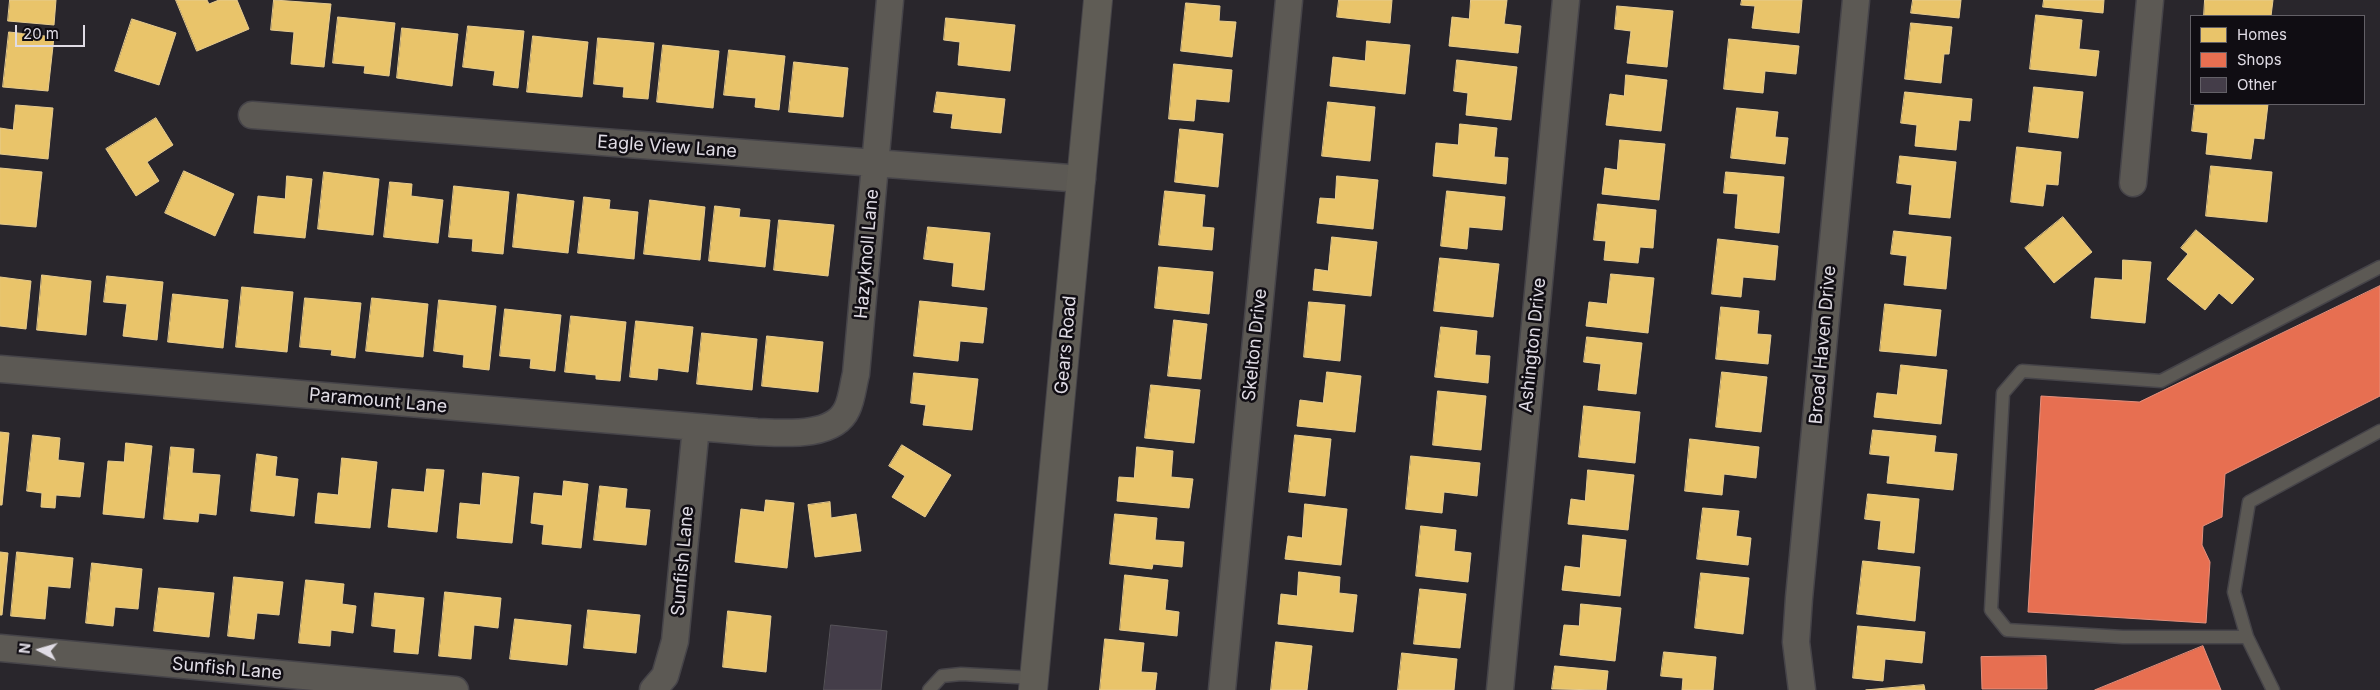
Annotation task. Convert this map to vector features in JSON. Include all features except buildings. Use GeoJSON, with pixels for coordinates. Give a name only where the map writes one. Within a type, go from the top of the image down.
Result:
{"type":"FeatureCollection","features":[{"type":"Feature","properties":{"kind":"main road","name":"Gears Road"},"geometry":{"type":"LineString","coordinates":[[1034,684],[1098,0]]}},
{"type":"Feature","properties":{"kind":"street","name":"Hazyknoll Lane"},"geometry":{"type":"LineString","coordinates":[[757,432],[790,434],[814,431],[835,423],[847,410],[856,374],[890,0]]}},
{"type":"Feature","properties":{"kind":"street","name":"Skelton Drive"},"geometry":{"type":"LineString","coordinates":[[1222,690],[1289,0]]}},
{"type":"Feature","properties":{"kind":"street","name":"Ashington Drive"},"geometry":{"type":"LineString","coordinates":[[1500,690],[1566,0]]}},
{"type":"Feature","properties":{"kind":"street","name":"Broad Haven Drive"},"geometry":{"type":"LineString","coordinates":[[1802,690],[1796,642],[1799,598],[1856,0]]}},
{"type":"Feature","properties":{"kind":"street"},"geometry":{"type":"LineString","coordinates":[[2133,183],[2150,0]]}},
{"type":"Feature","properties":{"kind":"street","name":"Eagle View Lane"},"geometry":{"type":"LineString","coordinates":[[252,116],[1082,179]]}},
{"type":"Feature","properties":{"kind":"street","name":"Paramount Lane"},"geometry":{"type":"LineString","coordinates":[[0,369],[757,432]]}},
{"type":"Feature","properties":{"kind":"street","name":"Sunfish Lane"},"geometry":{"type":"LineString","coordinates":[[653,690],[665,676],[675,641],[696,427]]}},
{"type":"Feature","properties":{"kind":"street","name":"Sunfish Lane"},"geometry":{"type":"LineString","coordinates":[[0,648],[455,690]]}},
{"type":"Feature","properties":{"kind":"lane"},"geometry":{"type":"LineString","coordinates":[[2246,637],[2123,637],[2006,630],[1991,610],[2003,393],[2022,371],[2161,380],[2380,267]]}},
{"type":"Feature","properties":{"kind":"lane"},"geometry":{"type":"LineString","coordinates":[[2273,690],[2246,637],[2234,592],[2250,502],[2380,431]]}},
{"type":"Feature","properties":{"kind":"lane"},"geometry":{"type":"LineString","coordinates":[[929,690],[942,676],[962,674],[1034,684]]}}]}
